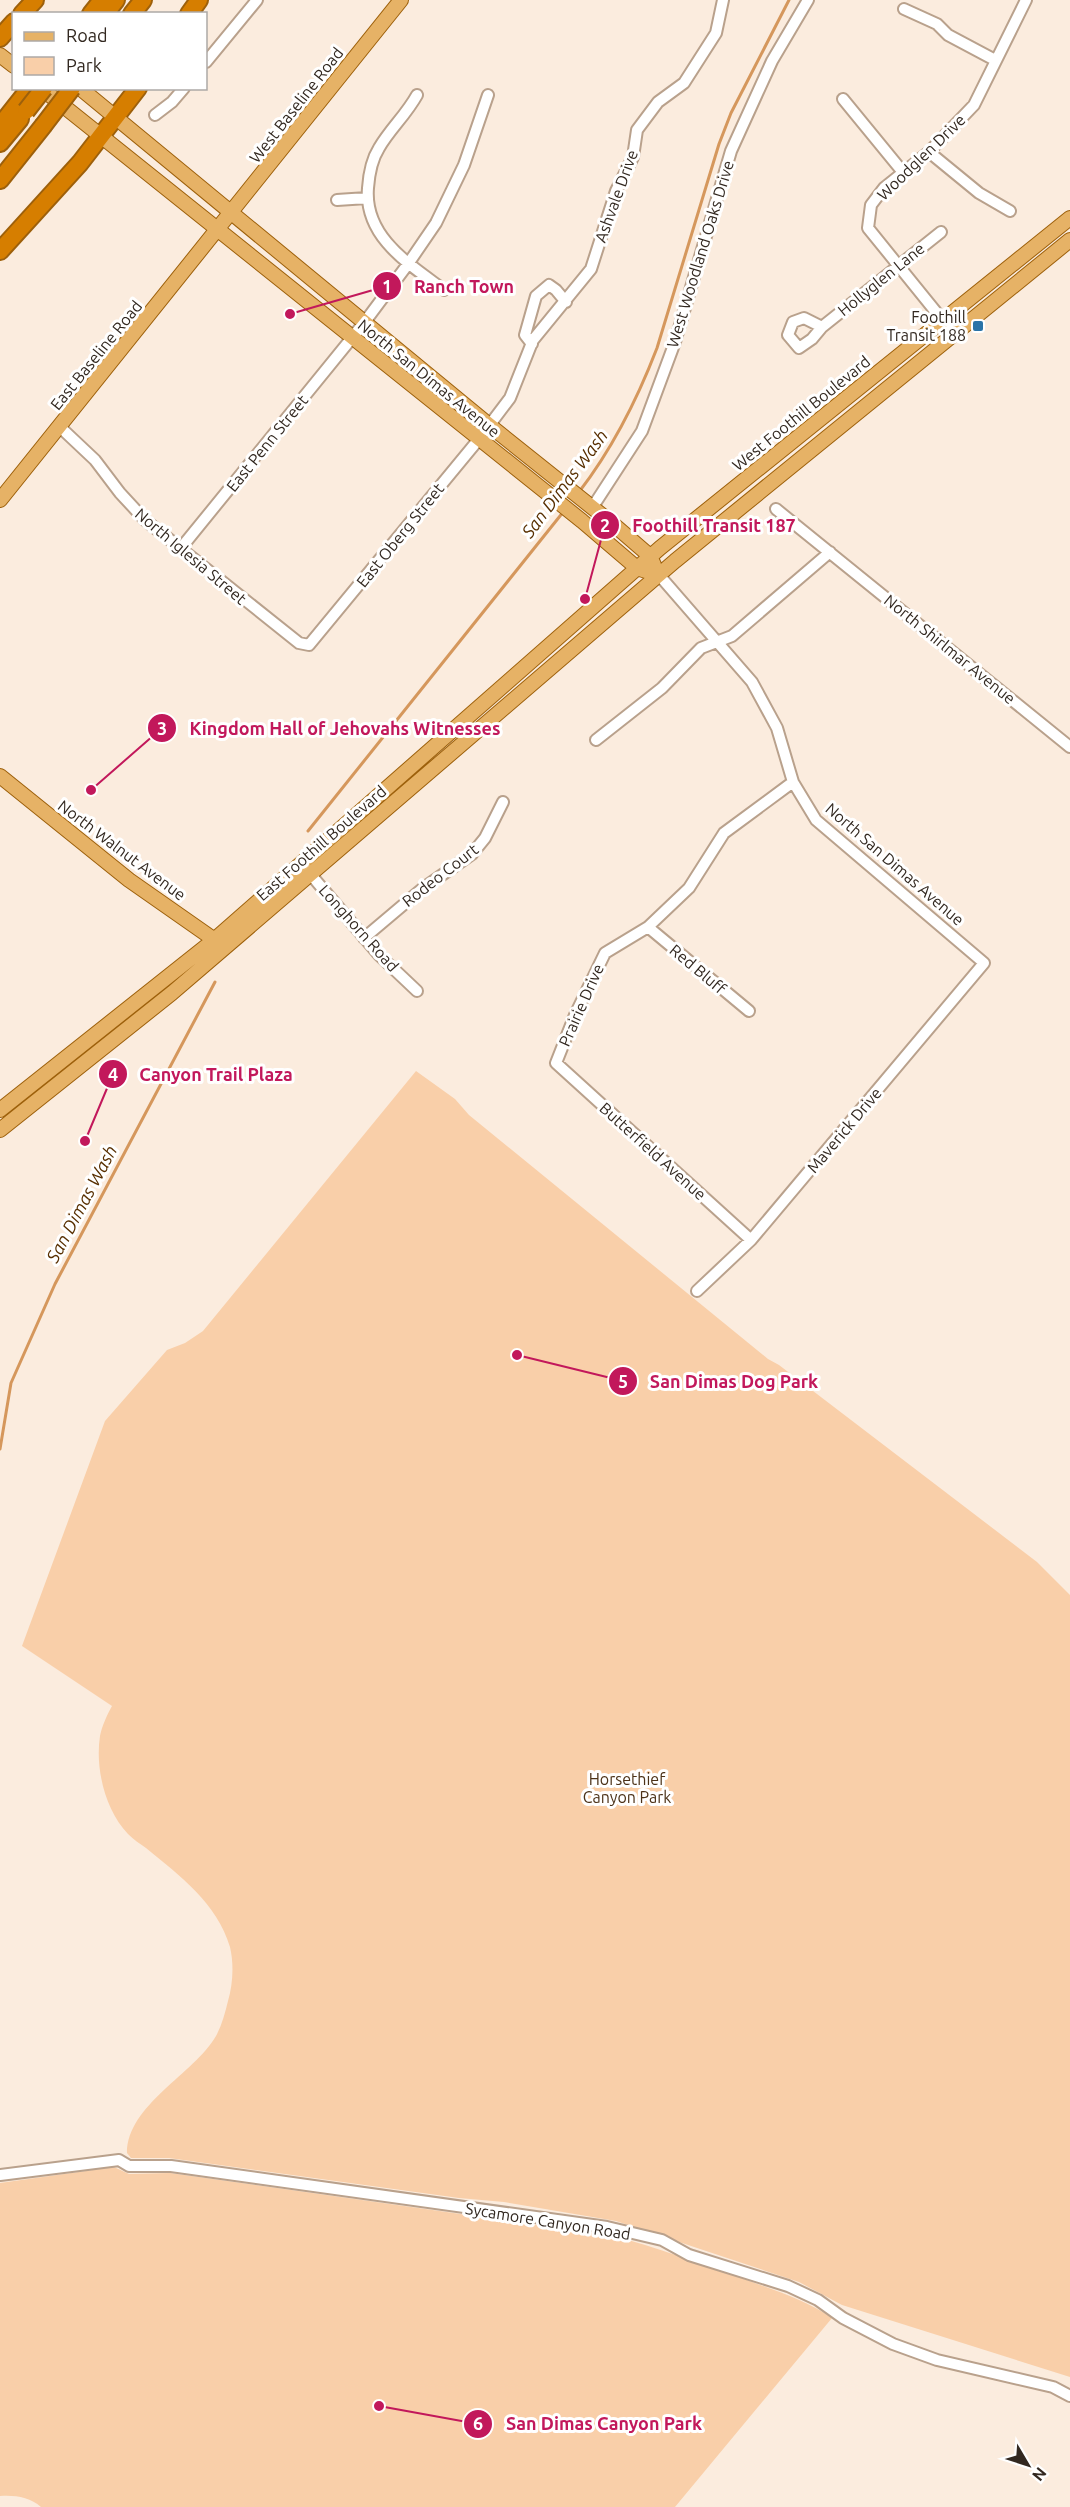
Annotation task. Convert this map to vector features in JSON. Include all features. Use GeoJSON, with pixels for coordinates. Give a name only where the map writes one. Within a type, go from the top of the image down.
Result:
{"type":"FeatureCollection","features":[{"type":"Feature","properties":{"kind":"highway"},"geometry":{"type":"LineString","coordinates":[[24,12],[35,0]]}},
{"type":"Feature","properties":{"kind":"highway"},"geometry":{"type":"LineString","coordinates":[[93,12],[102,0]]}},
{"type":"Feature","properties":{"kind":"highway"},"geometry":{"type":"LineString","coordinates":[[107,12],[116,0]]}},
{"type":"Feature","properties":{"kind":"highway"},"geometry":{"type":"LineString","coordinates":[[134,12],[143,0]]}},
{"type":"Feature","properties":{"kind":"highway"},"geometry":{"type":"LineString","coordinates":[[0,143],[29,90]]}},
{"type":"Feature","properties":{"kind":"highway"},"geometry":{"type":"LineString","coordinates":[[0,126],[41,90]]}},
{"type":"Feature","properties":{"kind":"highway"},"geometry":{"type":"LineString","coordinates":[[0,180],[70,90]]}},
{"type":"Feature","properties":{"kind":"highway"},"geometry":{"type":"LineString","coordinates":[[0,251],[101,137],[137,90]]}},
{"type":"Feature","properties":{"kind":"main road","name":"West Baseline Road"},"geometry":{"type":"LineString","coordinates":[[218,230],[401,0]]}},
{"type":"Feature","properties":{"kind":"main road"},"geometry":{"type":"LineString","coordinates":[[0,55],[12,64]]}},
{"type":"Feature","properties":{"kind":"main road","name":"North San Dimas Avenue"},"geometry":{"type":"LineString","coordinates":[[45,90],[101,137],[561,504],[637,568],[659,575]]}},
{"type":"Feature","properties":{"kind":"main road","name":"North San Dimas Avenue"},"geometry":{"type":"LineString","coordinates":[[82,90],[650,556],[659,575]]}},
{"type":"Feature","properties":{"kind":"main road","name":"West Foothill Boulevard"},"geometry":{"type":"LineString","coordinates":[[637,568],[1070,218]]}},
{"type":"Feature","properties":{"kind":"main road","name":"East Baseline Road"},"geometry":{"type":"LineString","coordinates":[[1,496],[60,427],[218,230]]}},
{"type":"Feature","properties":{"kind":"main road","name":"West Foothill Boulevard"},"geometry":{"type":"LineString","coordinates":[[659,575],[953,333],[1070,240]]}},
{"type":"Feature","properties":{"kind":"main road","name":"East Foothill Boulevard"},"geometry":{"type":"LineString","coordinates":[[306,869],[637,568]]}},
{"type":"Feature","properties":{"kind":"main road","name":"East Foothill Boulevard"},"geometry":{"type":"LineString","coordinates":[[0,1130],[109,1045],[220,943],[306,869],[659,575]]}},
{"type":"Feature","properties":{"kind":"main road","name":"North Walnut Avenue"},"geometry":{"type":"LineString","coordinates":[[0,776],[129,880],[220,943]]}},
{"type":"Feature","properties":{"kind":"main road","name":"East Foothill Boulevard"},"geometry":{"type":"LineString","coordinates":[[0,1110],[220,943]]}},
{"type":"Feature","properties":{"kind":"street"},"geometry":{"type":"LineString","coordinates":[[207,61],[257,0]]}},
{"type":"Feature","properties":{"kind":"street","name":"Ashvale Drive"},"geometry":{"type":"LineString","coordinates":[[489,425],[510,398],[532,344],[591,269],[616,191],[633,157],[638,130],[658,102],[684,83],[716,33],[723,0]]}},
{"type":"Feature","properties":{"kind":"street","name":"West Woodland Oaks Drive"},"geometry":{"type":"LineString","coordinates":[[582,500],[642,431],[675,342],[731,151],[772,61],[808,0]]}},
{"type":"Feature","properties":{"kind":"street","name":"Woodglen Drive"},"geometry":{"type":"LineString","coordinates":[[953,333],[868,228],[871,205],[884,188],[902,171],[929,152],[974,105],[1025,0]]}},
{"type":"Feature","properties":{"kind":"street"},"geometry":{"type":"LineString","coordinates":[[904,9],[937,24],[948,35],[996,60]]}},
{"type":"Feature","properties":{"kind":"street"},"geometry":{"type":"LineString","coordinates":[[155,115],[172,102],[182,90]]}},
{"type":"Feature","properties":{"kind":"street"},"geometry":{"type":"LineString","coordinates":[[417,95],[407,113],[379,148],[369,175],[367,198],[374,226],[385,242],[408,264],[444,290]]}},
{"type":"Feature","properties":{"kind":"street","name":"East Penn Street"},"geometry":{"type":"LineString","coordinates":[[181,549],[364,322],[436,223],[464,165],[488,95]]}},
{"type":"Feature","properties":{"kind":"street"},"geometry":{"type":"LineString","coordinates":[[843,99],[902,171]]}},
{"type":"Feature","properties":{"kind":"street"},"geometry":{"type":"LineString","coordinates":[[929,152],[979,193],[1010,211]]}},
{"type":"Feature","properties":{"kind":"street"},"geometry":{"type":"LineString","coordinates":[[337,200],[367,198]]}},
{"type":"Feature","properties":{"kind":"street","name":"Hollyglen Lane"},"geometry":{"type":"LineString","coordinates":[[822,327],[941,232]]}},
{"type":"Feature","properties":{"kind":"street"},"geometry":{"type":"LineString","coordinates":[[532,344],[525,335],[536,296],[549,285],[566,302]]}},
{"type":"Feature","properties":{"kind":"street","name":"East Oberg Street"},"geometry":{"type":"LineString","coordinates":[[309,645],[489,425]]}},
{"type":"Feature","properties":{"kind":"street","name":"North Iglesia Street"},"geometry":{"type":"LineString","coordinates":[[60,427],[95,460],[120,493],[145,520],[299,643],[309,645]]}},
{"type":"Feature","properties":{"kind":"street","name":"North Shirlmar Avenue"},"geometry":{"type":"LineString","coordinates":[[776,509],[1070,747]]}},
{"type":"Feature","properties":{"kind":"street"},"geometry":{"type":"LineString","coordinates":[[596,740],[662,688],[701,648],[732,636],[830,552]]}},
{"type":"Feature","properties":{"kind":"street","name":"North San Dimas Avenue"},"geometry":{"type":"LineString","coordinates":[[659,575],[752,682],[777,728],[793,782],[816,820],[984,963]]}},
{"type":"Feature","properties":{"kind":"street","name":"Prairie Drive"},"geometry":{"type":"LineString","coordinates":[[556,1063],[575,1015],[605,953],[648,927],[689,888],[724,833],[793,782]]}},
{"type":"Feature","properties":{"kind":"street","name":"Rodeo Court"},"geometry":{"type":"LineString","coordinates":[[364,938],[422,889],[472,854],[485,838],[503,802]]}},
{"type":"Feature","properties":{"kind":"street","name":"Longhorn Road"},"geometry":{"type":"LineString","coordinates":[[306,869],[364,938],[417,991]]}},
{"type":"Feature","properties":{"kind":"street","name":"Red Bluff"},"geometry":{"type":"LineString","coordinates":[[648,927],[749,1011]]}},
{"type":"Feature","properties":{"kind":"street","name":"Maverick Drive"},"geometry":{"type":"LineString","coordinates":[[697,1291],[751,1240],[984,963]]}},
{"type":"Feature","properties":{"kind":"street","name":"Butterfield Avenue"},"geometry":{"type":"LineString","coordinates":[[556,1063],[751,1240]]}},
{"type":"Feature","properties":{"kind":"street","name":"Sycamore Canyon Road"},"geometry":{"type":"LineString","coordinates":[[0,2175],[119,2160],[129,2166],[171,2166],[607,2227],[662,2240],[689,2255],[788,2286],[818,2300],[843,2318],[904,2348],[937,2360],[1053,2388],[1070,2396]]}},
{"type":"Feature","properties":{"kind":"green space","name":"Horsethief Canyon Park"},"geometry":{"type":"Polygon","coordinates":[[[416,1071],[455,1099],[469,1115],[768,1359],[779,1365],[1037,1562],[1070,1595],[1070,2377],[842,2305],[799,2282],[616,2221],[504,2202],[459,2198],[169,2158],[131,2158],[127,2153],[130,2136],[149,2105],[193,2064],[218,2032],[231,1988],[230,1947],[224,1931],[207,1904],[184,1880],[128,1834],[113,1813],[104,1788],[99,1761],[100,1736],[112,1706],[22,1646],[105,1421],[167,1350],[185,1343],[203,1331],[416,1071]]]}},
{"type":"Feature","properties":{"kind":"green space"},"geometry":{"type":"Polygon","coordinates":[[[114,2167],[129,2174],[170,2173],[610,2235],[780,2292],[832,2318],[675,2507],[41,2507],[22,2497],[0,2496],[0,2183],[114,2167]]]}},
{"type":"Feature","properties":{"kind":"waterway","name":"San Dimas Wash"},"geometry":{"type":"LineString","coordinates":[[579,492],[613,441],[649,367],[657,348],[719,144],[731,113],[789,0]]}},
{"type":"Feature","properties":{"kind":"waterway","name":"San Dimas Wash"},"geometry":{"type":"LineString","coordinates":[[308,831],[564,511]]}},
{"type":"Feature","properties":{"kind":"waterway","name":"San Dimas Wash"},"geometry":{"type":"LineString","coordinates":[[0,1449],[11,1383],[55,1284],[215,982]]}},
{"type":"Feature","properties":{"kind":"place","name":"Ranch Town"},"geometry":{"type":"Point","coordinates":[290,314]}},
{"type":"Feature","properties":{"kind":"place","name":"Foothill Transit 188"},"geometry":{"type":"Point","coordinates":[978,326]}},
{"type":"Feature","properties":{"kind":"place","name":"Foothill Transit 187"},"geometry":{"type":"Point","coordinates":[585,599]}},
{"type":"Feature","properties":{"kind":"place","name":"Kingdom Hall of Jehovahs Witnesses"},"geometry":{"type":"Point","coordinates":[91,790]}},
{"type":"Feature","properties":{"kind":"place","name":"Canyon Trail Plaza"},"geometry":{"type":"Point","coordinates":[85,1141]}},
{"type":"Feature","properties":{"kind":"place","name":"San Dimas Dog Park"},"geometry":{"type":"Point","coordinates":[517,1355]}},
{"type":"Feature","properties":{"kind":"place","name":"San Dimas Canyon Park"},"geometry":{"type":"Point","coordinates":[379,2406]}}]}
